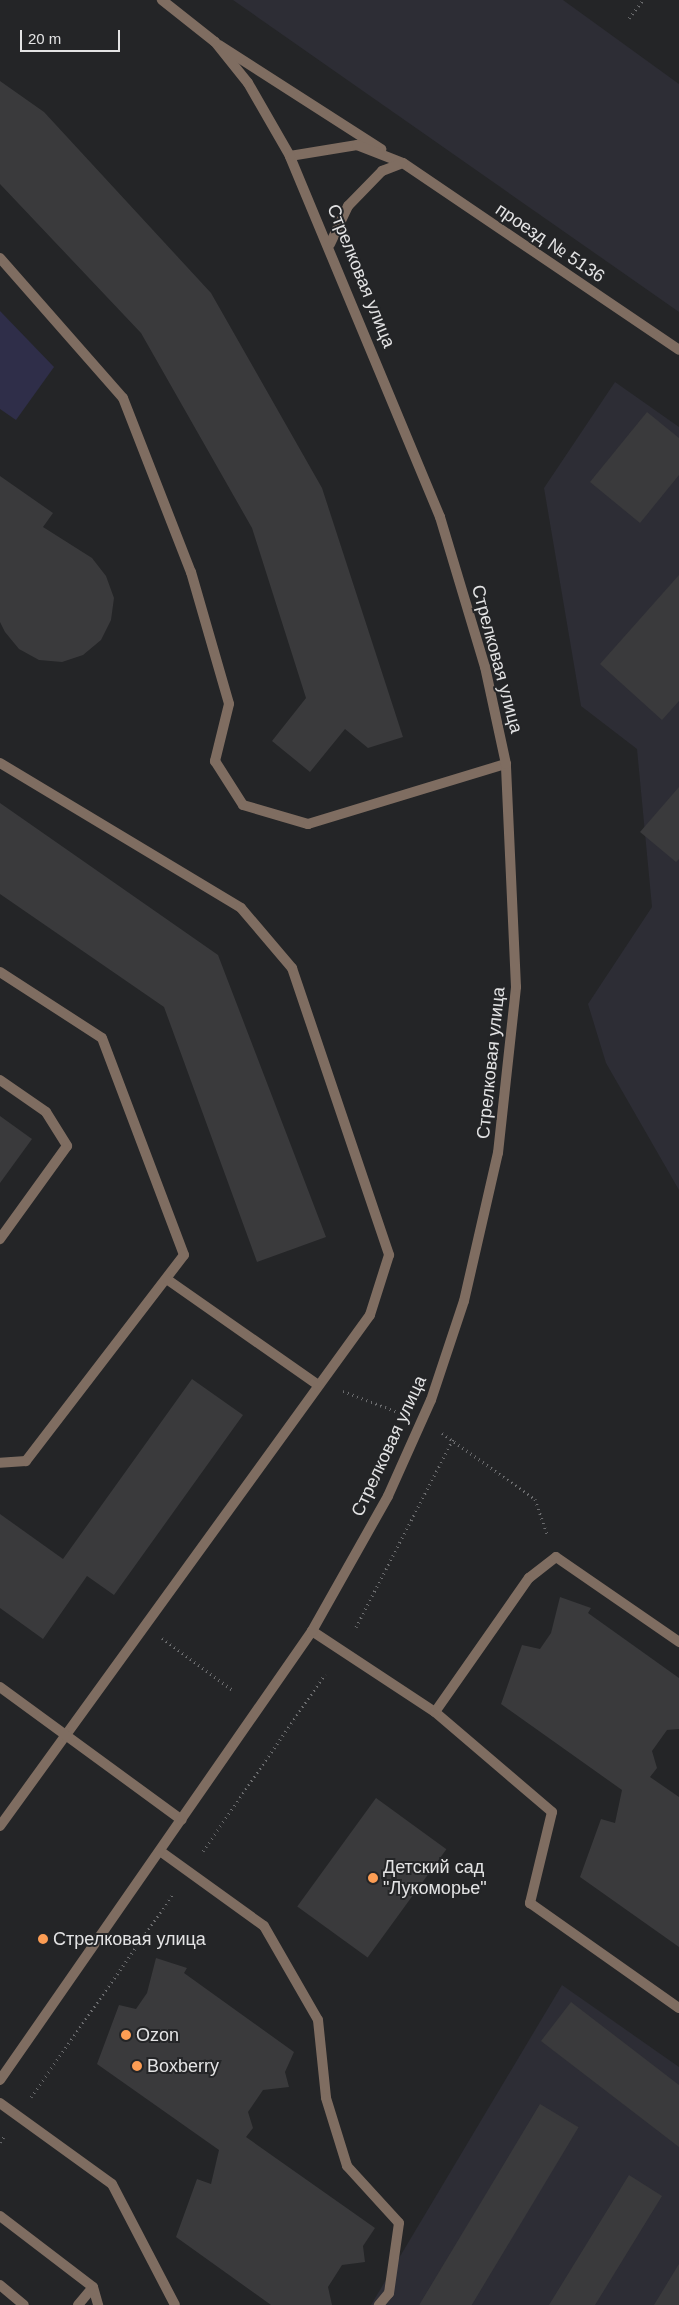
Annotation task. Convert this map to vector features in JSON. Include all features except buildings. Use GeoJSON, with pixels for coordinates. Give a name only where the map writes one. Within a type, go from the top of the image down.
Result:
{"type":"FeatureCollection","features":[{"type":"Feature","properties":{"kind":"street","name":"Стрелковая улица"},"geometry":{"type":"LineString","coordinates":[[0,2080],[312,1631],[388,1496],[422,1422],[464,1301],[498,1153],[516,987],[506,764],[485,666],[440,517],[330,244],[290,156],[248,83],[215,42],[162,0]]}},
{"type":"Feature","properties":{"kind":"street","name":"проезд № 5136"},"geometry":{"type":"LineString","coordinates":[[215,42],[403,163],[679,350]]}},
{"type":"Feature","properties":{"kind":"street","name":"проезд № 5136"},"geometry":{"type":"LineString","coordinates":[[290,156],[358,145],[403,163]]}},
{"type":"Feature","properties":{"kind":"street"},"geometry":{"type":"LineString","coordinates":[[330,244],[348,206],[382,171],[403,163]]}},
{"type":"Feature","properties":{"kind":"street"},"geometry":{"type":"LineString","coordinates":[[0,258],[123,398],[191,572],[229,704],[215,760],[243,804],[308,824],[506,764]]}},
{"type":"Feature","properties":{"kind":"street"},"geometry":{"type":"LineString","coordinates":[[0,762],[242,908],[292,968],[389,1255],[370,1315],[144,1624],[0,1826]]}},
{"type":"Feature","properties":{"kind":"street"},"geometry":{"type":"LineString","coordinates":[[0,972],[102,1038],[184,1255],[168,1280],[26,1461],[0,1462]]}},
{"type":"Feature","properties":{"kind":"street"},"geometry":{"type":"LineString","coordinates":[[0,1080],[46,1112],[67,1146],[0,1239]]}},
{"type":"Feature","properties":{"kind":"street"},"geometry":{"type":"LineString","coordinates":[[168,1280],[318,1385]]}},
{"type":"Feature","properties":{"kind":"street"},"geometry":{"type":"LineString","coordinates":[[435,1712],[529,1578],[556,1557],[679,1642]]}},
{"type":"Feature","properties":{"kind":"street"},"geometry":{"type":"LineString","coordinates":[[312,1631],[435,1712],[552,1812],[530,1903],[679,2008]]}},
{"type":"Feature","properties":{"kind":"street"},"geometry":{"type":"LineString","coordinates":[[0,1687],[182,1820]]}},
{"type":"Feature","properties":{"kind":"street"},"geometry":{"type":"LineString","coordinates":[[160,1851],[264,1926],[318,2020],[326,2098],[347,2166],[399,2223],[389,2293],[379,2305]]}},
{"type":"Feature","properties":{"kind":"street"},"geometry":{"type":"LineString","coordinates":[[0,2103],[112,2184],[175,2305]]}},
{"type":"Feature","properties":{"kind":"street"},"geometry":{"type":"LineString","coordinates":[[0,2216],[93,2287],[98,2305]]}},
{"type":"Feature","properties":{"kind":"street"},"geometry":{"type":"LineString","coordinates":[[0,2285],[24,2305]]}},
{"type":"Feature","properties":{"kind":"street"},"geometry":{"type":"LineString","coordinates":[[78,2305],[93,2287]]}},
{"type":"Feature","properties":{"kind":"path"},"geometry":{"type":"LineString","coordinates":[[629,18],[643,0]]}},
{"type":"Feature","properties":{"kind":"path"},"geometry":{"type":"LineString","coordinates":[[318,1385],[349,1392],[422,1422],[453,1439],[535,1499],[556,1557]]}},
{"type":"Feature","properties":{"kind":"path"},"geometry":{"type":"LineString","coordinates":[[356,1627],[453,1439]]}},
{"type":"Feature","properties":{"kind":"path"},"geometry":{"type":"LineString","coordinates":[[144,1624],[234,1691]]}},
{"type":"Feature","properties":{"kind":"path"},"geometry":{"type":"LineString","coordinates":[[203,1851],[325,1674]]}},
{"type":"Feature","properties":{"kind":"path"},"geometry":{"type":"LineString","coordinates":[[31,2097],[173,1894]]}},
{"type":"Feature","properties":{"kind":"path"},"geometry":{"type":"LineString","coordinates":[[0,2142],[5,2134]]}},
{"type":"Feature","properties":{"kind":"shaded area"},"geometry":{"type":"Polygon","coordinates":[[[233,0],[563,0],[679,84],[679,312],[233,0]]]}},
{"type":"Feature","properties":{"kind":"shaded area"},"geometry":{"type":"Polygon","coordinates":[[[0,311],[54,367],[16,420],[0,409],[0,311]]]}},
{"type":"Feature","properties":{"kind":"shaded area"},"geometry":{"type":"Polygon","coordinates":[[[615,382],[679,427],[679,1190],[606,1063],[588,1004],[652,907],[637,749],[581,706],[544,488],[615,382]]]}},
{"type":"Feature","properties":{"kind":"shaded area"},"geometry":{"type":"Polygon","coordinates":[[[562,1985],[679,2067],[679,2305],[371,2305],[562,1985]]]}},
{"type":"Feature","properties":{"kind":"place","name":"Детский сад \"Лукоморье\""},"geometry":{"type":"Point","coordinates":[373,1878]}},
{"type":"Feature","properties":{"kind":"place","name":"Стрелковая улица"},"geometry":{"type":"Point","coordinates":[43,1939]}},
{"type":"Feature","properties":{"kind":"place","name":"Ozon"},"geometry":{"type":"Point","coordinates":[126,2035]}},
{"type":"Feature","properties":{"kind":"place","name":"Boxberry"},"geometry":{"type":"Point","coordinates":[137,2066]}}]}
